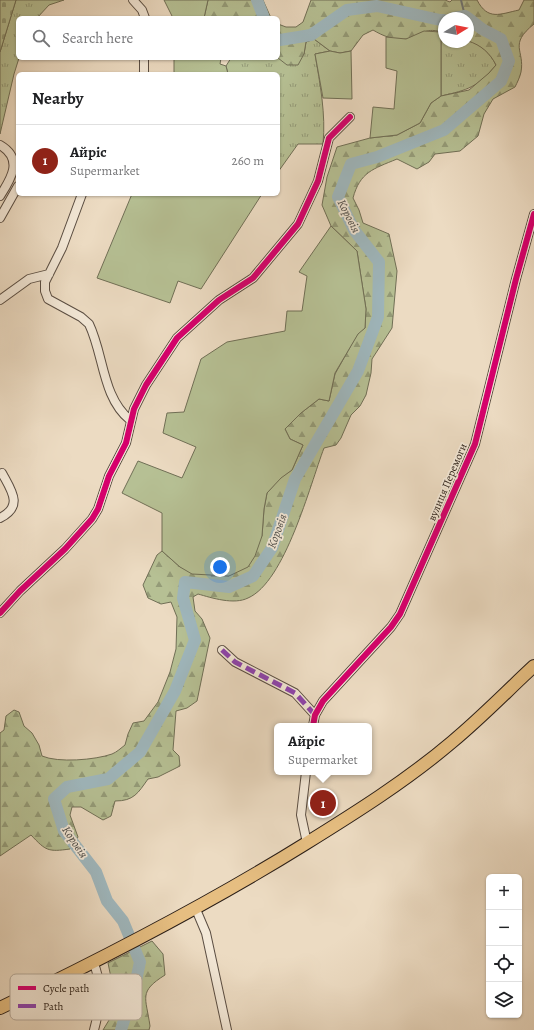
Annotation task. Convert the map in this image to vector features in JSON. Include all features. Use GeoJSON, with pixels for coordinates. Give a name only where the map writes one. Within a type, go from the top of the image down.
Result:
{"type":"FeatureCollection","features":[{"type":"Feature","properties":{"kind":"main road"},"geometry":{"type":"LineString","coordinates":[[69,974],[120,948],[256,874],[396,785],[452,742],[534,666]]}},
{"type":"Feature","properties":{"kind":"main road"},"geometry":{"type":"LineString","coordinates":[[0,1008],[10,1003]]}},
{"type":"Feature","properties":{"kind":"street"},"geometry":{"type":"LineString","coordinates":[[133,0],[142,10],[144,16]]}},
{"type":"Feature","properties":{"kind":"street"},"geometry":{"type":"LineString","coordinates":[[144,60],[144,72]]}},
{"type":"Feature","properties":{"kind":"street"},"geometry":{"type":"LineString","coordinates":[[0,613],[20,591],[74,540],[92,519],[98,509],[109,476],[126,443],[130,420],[142,391],[175,341],[219,300],[255,276],[298,224],[318,181],[329,138],[350,117]]}},
{"type":"Feature","properties":{"kind":"street"},"geometry":{"type":"LineString","coordinates":[[0,145],[11,156],[14,164],[10,180],[0,196]]}},
{"type":"Feature","properties":{"kind":"street"},"geometry":{"type":"LineString","coordinates":[[0,218],[16,190]]}},
{"type":"Feature","properties":{"kind":"street"},"geometry":{"type":"LineString","coordinates":[[81,196],[62,248],[45,282],[46,296],[50,301],[81,316],[89,324],[110,389],[123,412],[130,420]]}},
{"type":"Feature","properties":{"kind":"street","name":"вулиця Перемоги"},"geometry":{"type":"LineString","coordinates":[[314,723],[315,715],[322,701],[394,623],[407,601],[475,444],[516,279],[534,214]]}},
{"type":"Feature","properties":{"kind":"street"},"geometry":{"type":"LineString","coordinates":[[0,300],[29,279],[48,274]]}},
{"type":"Feature","properties":{"kind":"street"},"geometry":{"type":"LineString","coordinates":[[0,518],[10,510],[14,500],[11,489],[2,473]]}},
{"type":"Feature","properties":{"kind":"street"},"geometry":{"type":"LineString","coordinates":[[222,650],[235,662],[295,693],[315,715]]}},
{"type":"Feature","properties":{"kind":"street"},"geometry":{"type":"LineString","coordinates":[[306,775],[301,815],[306,843]]}},
{"type":"Feature","properties":{"kind":"street"},"geometry":{"type":"LineString","coordinates":[[195,907],[206,933],[227,1030]]}},
{"type":"Feature","properties":{"kind":"street"},"geometry":{"type":"LineString","coordinates":[[93,962],[98,974]]}},
{"type":"Feature","properties":{"kind":"street"},"geometry":{"type":"LineString","coordinates":[[94,1030],[96,1020]]}},
{"type":"Feature","properties":{"kind":"green space"},"geometry":{"type":"Polygon","coordinates":[[[0,0],[16,0],[0,52],[0,0]]]}},
{"type":"Feature","properties":{"kind":"green space"},"geometry":{"type":"Polygon","coordinates":[[[16,0],[64,0],[49,5],[39,16],[16,16],[16,60],[18,60],[0,134],[0,52],[16,0]]]}},
{"type":"Feature","properties":{"kind":"green space"},"geometry":{"type":"Polygon","coordinates":[[[164,0],[208,0],[204,16],[172,16],[164,0]]]}},
{"type":"Feature","properties":{"kind":"green space"},"geometry":{"type":"Polygon","coordinates":[[[208,0],[263,0],[270,16],[204,16],[208,0]]]}},
{"type":"Feature","properties":{"kind":"green space"},"geometry":{"type":"Polygon","coordinates":[[[311,0],[445,0],[450,2],[452,0],[477,0],[481,7],[486,11],[500,14],[519,10],[524,0],[534,0],[534,24],[522,37],[519,48],[522,64],[519,78],[515,87],[493,99],[484,114],[478,136],[460,151],[435,154],[429,162],[417,169],[397,159],[369,172],[359,182],[353,198],[363,223],[389,234],[397,271],[392,328],[372,359],[371,373],[366,395],[360,406],[351,415],[341,438],[336,445],[324,448],[295,531],[274,573],[261,588],[248,598],[242,600],[230,601],[198,594],[193,597],[195,611],[202,619],[210,638],[197,701],[187,708],[176,711],[173,750],[179,756],[180,766],[158,777],[148,779],[138,792],[131,798],[127,800],[115,801],[111,816],[103,820],[81,807],[72,807],[70,815],[78,837],[70,849],[48,849],[40,844],[31,835],[0,856],[0,733],[4,730],[6,716],[14,710],[19,712],[24,726],[32,733],[39,745],[42,756],[49,758],[77,760],[96,758],[112,754],[125,745],[133,723],[144,721],[158,702],[170,672],[176,649],[177,617],[171,602],[161,604],[148,598],[143,585],[157,555],[162,551],[180,567],[212,575],[229,576],[262,536],[267,493],[281,477],[292,470],[303,445],[290,439],[285,429],[301,413],[319,399],[329,401],[335,374],[358,333],[365,328],[366,309],[357,251],[331,226],[322,205],[327,177],[337,147],[370,138],[397,135],[420,123],[431,103],[441,96],[469,90],[496,65],[485,50],[474,44],[474,12],[438,12],[438,31],[433,30],[424,32],[407,39],[394,39],[373,30],[363,35],[351,51],[340,53],[330,51],[314,39],[306,42],[304,54],[298,65],[287,65],[280,60],[280,25],[286,27],[296,27],[303,22],[311,0]]]}},
{"type":"Feature","properties":{"kind":"green space"},"geometry":{"type":"Polygon","coordinates":[[[424,31],[438,32],[438,48],[441,48],[441,96],[431,103],[420,123],[397,135],[370,138],[373,107],[394,109],[397,71],[386,68],[386,37],[406,39],[424,31]]]}},
{"type":"Feature","properties":{"kind":"green space"},"geometry":{"type":"Polygon","coordinates":[[[314,39],[330,51],[315,54],[323,110],[323,144],[298,144],[280,169],[280,72],[228,72],[226,66],[230,60],[280,60],[280,58],[304,54],[306,42],[314,39]]]}},
{"type":"Feature","properties":{"kind":"green space"},"geometry":{"type":"Polygon","coordinates":[[[474,43],[489,54],[496,65],[484,78],[466,89],[441,96],[441,48],[474,48],[474,43]]]}},
{"type":"Feature","properties":{"kind":"green space"},"geometry":{"type":"Polygon","coordinates":[[[330,51],[340,53],[351,51],[352,99],[323,98],[315,54],[330,51]]]}},
{"type":"Feature","properties":{"kind":"green space"},"geometry":{"type":"Polygon","coordinates":[[[174,60],[221,60],[220,64],[226,66],[228,72],[174,72],[174,60]]]}},
{"type":"Feature","properties":{"kind":"green space"},"geometry":{"type":"Polygon","coordinates":[[[131,196],[261,196],[201,289],[178,281],[170,303],[97,278],[131,196]]]}},
{"type":"Feature","properties":{"kind":"green space"},"geometry":{"type":"Polygon","coordinates":[[[331,226],[357,251],[366,309],[365,328],[358,334],[335,373],[329,401],[319,399],[301,413],[285,429],[290,439],[303,445],[292,470],[281,478],[267,493],[262,536],[255,556],[248,567],[229,576],[192,574],[180,567],[162,551],[162,513],[122,493],[138,461],[182,478],[196,447],[163,433],[167,413],[184,412],[201,359],[227,342],[285,331],[287,311],[302,311],[307,276],[299,272],[331,226]]]}},
{"type":"Feature","properties":{"kind":"green space"},"geometry":{"type":"Polygon","coordinates":[[[152,941],[163,954],[165,975],[151,986],[147,991],[146,996],[150,1026],[149,1030],[103,1030],[109,1020],[142,1020],[142,974],[110,974],[108,963],[152,941]]]}},
{"type":"Feature","properties":{"kind":"waterway","name":"Коровія"},"geometry":{"type":"LineString","coordinates":[[257,0],[263,16]]}},
{"type":"Feature","properties":{"kind":"waterway"},"geometry":{"type":"LineString","coordinates":[[461,0],[464,12]]}},
{"type":"Feature","properties":{"kind":"waterway","name":"Коровія"},"geometry":{"type":"LineString","coordinates":[[280,40],[311,35],[347,10],[377,6],[438,20]]}},
{"type":"Feature","properties":{"kind":"waterway","name":"Коровія"},"geometry":{"type":"LineString","coordinates":[[137,974],[140,962],[123,921],[107,901],[96,872],[64,831],[54,799],[67,787],[108,779],[140,752],[175,691],[195,640],[183,598],[185,582],[229,587],[253,576],[272,548],[295,479],[358,371],[378,317],[379,262],[354,230],[338,197],[351,164],[377,157],[444,130],[501,81],[509,61],[501,39],[482,29],[474,23]]}},
{"type":"Feature","properties":{"kind":"waterway","name":"Коровія"},"geometry":{"type":"LineString","coordinates":[[121,1030],[124,1020]]}},
{"type":"Feature","properties":{"kind":"marked path"},"geometry":{"type":"LineString","coordinates":[[222,650],[235,662],[295,693],[315,715]]}},
{"type":"Feature","properties":{"kind":"cycle path"},"geometry":{"type":"LineString","coordinates":[[0,613],[20,591],[65,549],[92,519],[98,509],[109,476],[126,443],[134,409],[146,385],[177,338],[219,300],[253,278],[298,224],[318,181],[329,138],[350,117]]}},
{"type":"Feature","properties":{"kind":"cycle path"},"geometry":{"type":"LineString","coordinates":[[314,723],[315,715],[323,701],[391,627],[400,614],[475,444],[516,279],[534,214]]}},
{"type":"Feature","properties":{"kind":"place","name":"Айріс"},"geometry":{"type":"Point","coordinates":[323,803]}}]}
